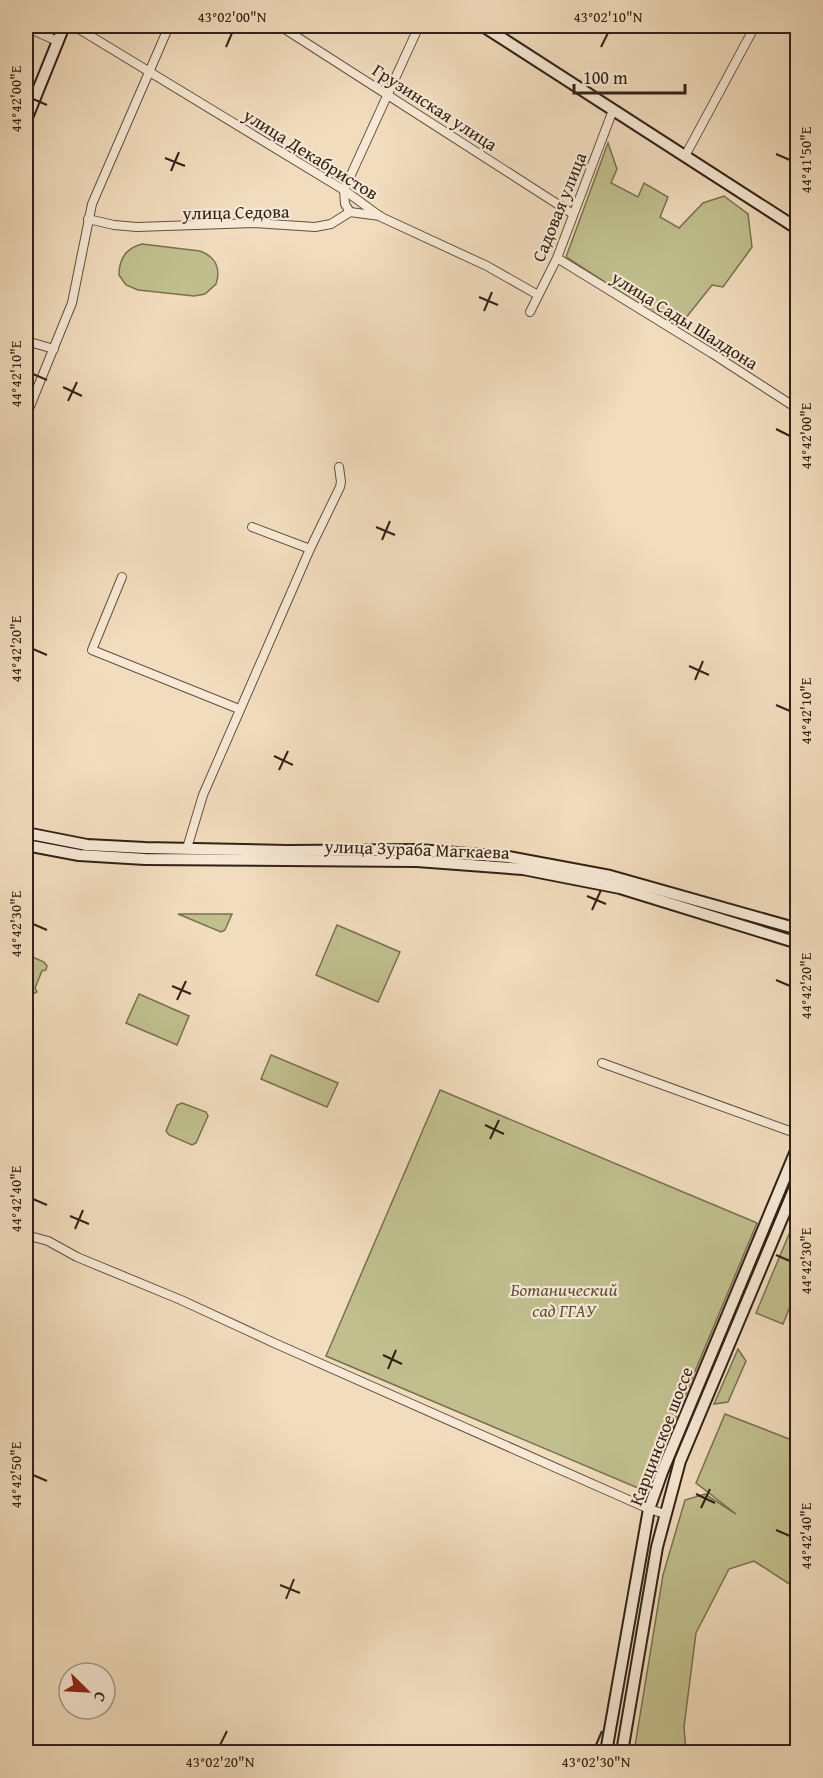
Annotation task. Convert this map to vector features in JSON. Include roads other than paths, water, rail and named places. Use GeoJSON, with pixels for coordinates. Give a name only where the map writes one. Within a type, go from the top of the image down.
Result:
{"type":"FeatureCollection","features":[{"type":"Feature","properties":{"kind":"main road"},"geometry":{"type":"LineString","coordinates":[[26,120],[64,26]]}},
{"type":"Feature","properties":{"kind":"main road"},"geometry":{"type":"LineString","coordinates":[[483,26],[798,229]]}},
{"type":"Feature","properties":{"kind":"main road","name":"улица Зураба Магкаева"},"geometry":{"type":"LineString","coordinates":[[26,833],[87,845],[418,856],[523,869],[608,885],[798,943]]}},
{"type":"Feature","properties":{"kind":"main road","name":"улица Зураба Магкаева"},"geometry":{"type":"LineString","coordinates":[[26,845],[79,855],[145,859],[508,857],[588,871],[798,930]]}},
{"type":"Feature","properties":{"kind":"main road","name":"Карцинское шоссе"},"geometry":{"type":"LineString","coordinates":[[606,1752],[649,1509],[662,1472],[798,1146]]}},
{"type":"Feature","properties":{"kind":"main road","name":"Карцинское шоссе"},"geometry":{"type":"LineString","coordinates":[[622,1752],[664,1514],[680,1461],[798,1180]]}},
{"type":"Feature","properties":{"kind":"street","name":"улица Декабристов"},"geometry":{"type":"LineString","coordinates":[[74,26],[344,190],[381,217],[488,266],[538,295]]}},
{"type":"Feature","properties":{"kind":"street"},"geometry":{"type":"LineString","coordinates":[[26,416],[72,303],[88,219],[169,26]]}},
{"type":"Feature","properties":{"kind":"street","name":"Грузинская улица"},"geometry":{"type":"LineString","coordinates":[[280,26],[573,214]]}},
{"type":"Feature","properties":{"kind":"street"},"geometry":{"type":"LineString","coordinates":[[381,217],[350,212],[345,204],[344,190],[419,26]]}},
{"type":"Feature","properties":{"kind":"street"},"geometry":{"type":"LineString","coordinates":[[685,156],[756,26]]}},
{"type":"Feature","properties":{"kind":"street"},"geometry":{"type":"LineString","coordinates":[[26,27],[57,41]]}},
{"type":"Feature","properties":{"kind":"street","name":"Садовая улица"},"geometry":{"type":"LineString","coordinates":[[530,312],[557,258],[613,110]]}},
{"type":"Feature","properties":{"kind":"street","name":"улица Седова"},"geometry":{"type":"LineString","coordinates":[[88,219],[136,227],[254,224],[315,227],[331,224],[350,212]]}},
{"type":"Feature","properties":{"kind":"street","name":"улица Сады Шалдона"},"geometry":{"type":"LineString","coordinates":[[557,258],[798,409]]}},
{"type":"Feature","properties":{"kind":"street"},"geometry":{"type":"LineString","coordinates":[[26,341],[54,349]]}},
{"type":"Feature","properties":{"kind":"street"},"geometry":{"type":"LineString","coordinates":[[187,848],[203,795],[239,709],[340,486],[339,467]]}},
{"type":"Feature","properties":{"kind":"street"},"geometry":{"type":"LineString","coordinates":[[252,527],[310,549]]}},
{"type":"Feature","properties":{"kind":"street"},"geometry":{"type":"LineString","coordinates":[[122,577],[92,650],[239,709]]}},
{"type":"Feature","properties":{"kind":"street"},"geometry":{"type":"LineString","coordinates":[[602,1063],[798,1134]]}},
{"type":"Feature","properties":{"kind":"street"},"geometry":{"type":"LineString","coordinates":[[26,1235],[48,1241],[77,1257],[181,1300],[436,1416],[664,1514]]}},
{"type":"Feature","properties":{"kind":"park label","name":"Ботанический сад ГГАУ"},"geometry":{"type":"Point","coordinates":[564,1299]}}]}
